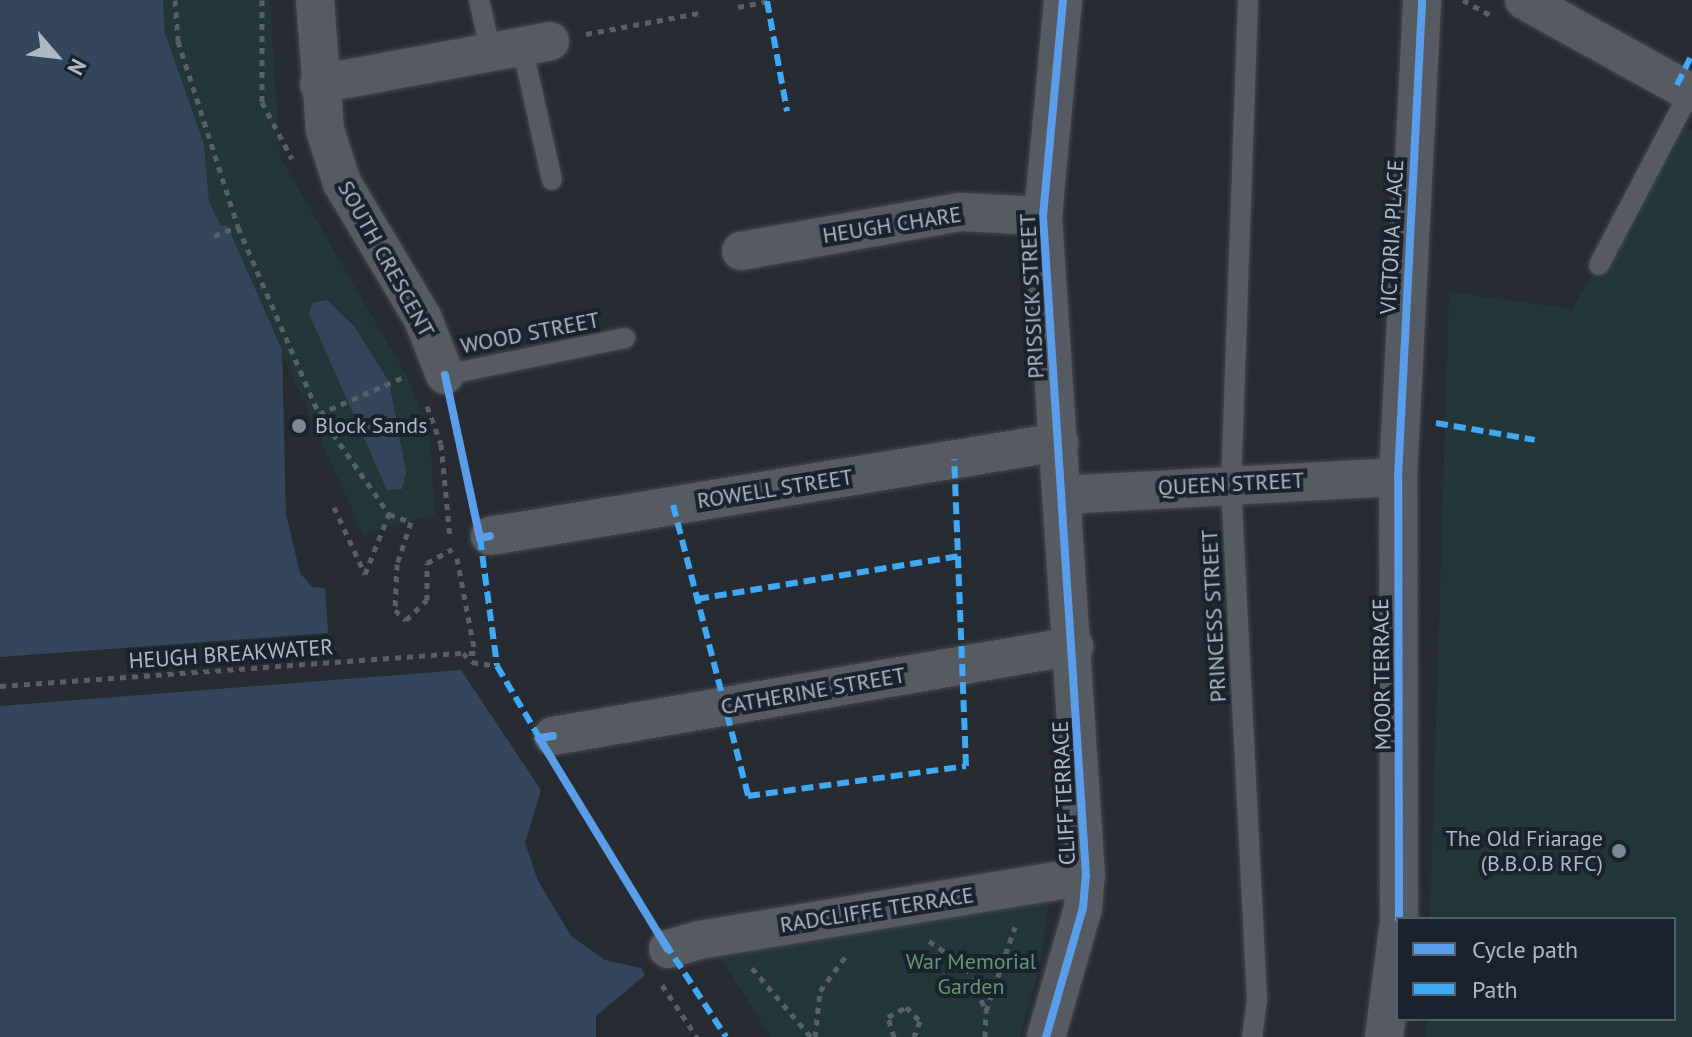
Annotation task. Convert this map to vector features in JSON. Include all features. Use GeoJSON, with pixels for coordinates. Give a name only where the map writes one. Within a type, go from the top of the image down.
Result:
{"type":"FeatureCollection","features":[{"type":"Feature","properties":{"kind":"street","name":"SOUTH CRESCENT"},"geometry":{"type":"LineString","coordinates":[[315,0],[319,84],[325,130],[342,183],[423,319],[445,375]]}},
{"type":"Feature","properties":{"kind":"street","name":"PRISSICK STREET"},"geometry":{"type":"LineString","coordinates":[[1063,0],[1043,216],[1063,495]]}},
{"type":"Feature","properties":{"kind":"street","name":"VICTORIA PLACE"},"geometry":{"type":"LineString","coordinates":[[1398,477],[1422,0]]}},
{"type":"Feature","properties":{"kind":"street"},"geometry":{"type":"LineString","coordinates":[[1524,0],[1691,93]]}},
{"type":"Feature","properties":{"kind":"street"},"geometry":{"type":"LineString","coordinates":[[319,84],[521,46]]}},
{"type":"Feature","properties":{"kind":"street","name":"HEUGH CHARE"},"geometry":{"type":"LineString","coordinates":[[741,251],[959,212],[1043,216]]}},
{"type":"Feature","properties":{"kind":"street","name":"ROWELL STREET"},"geometry":{"type":"LineString","coordinates":[[490,536],[1059,442]]}},
{"type":"Feature","properties":{"kind":"street","name":"QUEEN STREET"},"geometry":{"type":"LineString","coordinates":[[1063,495],[1231,483],[1398,477]]}},
{"type":"Feature","properties":{"kind":"street","name":"MOOR TERRACE"},"geometry":{"type":"LineString","coordinates":[[1398,477],[1399,917]]}},
{"type":"Feature","properties":{"kind":"street","name":"CLIFF TERRACE"},"geometry":{"type":"LineString","coordinates":[[1046,1037],[1083,908],[1086,876],[1063,495]]}},
{"type":"Feature","properties":{"kind":"street","name":"CATHERINE STREET"},"geometry":{"type":"LineString","coordinates":[[553,736],[1074,646]]}},
{"type":"Feature","properties":{"kind":"street","name":"RADCLIFFE TERRACE"},"geometry":{"type":"LineString","coordinates":[[684,944],[1086,876]]}},
{"type":"Feature","properties":{"kind":"street"},"geometry":{"type":"LineString","coordinates":[[1384,1037],[1396,944]]}},
{"type":"Feature","properties":{"kind":"lane"},"geometry":{"type":"LineString","coordinates":[[479,0],[521,46],[552,180]]}},
{"type":"Feature","properties":{"kind":"lane","name":"PRINCESS STREET"},"geometry":{"type":"LineString","coordinates":[[1248,0],[1231,483],[1257,999],[1252,1037]]}},
{"type":"Feature","properties":{"kind":"lane"},"geometry":{"type":"LineString","coordinates":[[1599,265],[1691,93]]}},
{"type":"Feature","properties":{"kind":"lane","name":"WOOD STREET"},"geometry":{"type":"LineString","coordinates":[[445,375],[625,338]]}},
{"type":"Feature","properties":{"kind":"path"},"geometry":{"type":"LineString","coordinates":[[175,0],[178,41],[238,227],[319,414],[389,514],[411,522],[397,564],[395,610],[406,620],[427,600],[427,563],[451,546],[463,572],[475,653],[463,653]]}},
{"type":"Feature","properties":{"kind":"path"},"geometry":{"type":"LineString","coordinates":[[738,7],[773,0]]}},
{"type":"Feature","properties":{"kind":"path"},"geometry":{"type":"LineString","coordinates":[[521,46],[699,13]]}},
{"type":"Feature","properties":{"kind":"path"},"geometry":{"type":"LineString","coordinates":[[214,236],[238,227]]}},
{"type":"Feature","properties":{"kind":"path"},"geometry":{"type":"LineString","coordinates":[[319,414],[389,382]]}},
{"type":"Feature","properties":{"kind":"path"},"geometry":{"type":"LineString","coordinates":[[334,507],[365,574],[389,514]]}},
{"type":"Feature","properties":{"kind":"path"},"geometry":{"type":"LineString","coordinates":[[463,653],[472,662],[497,666]]}},
{"type":"Feature","properties":{"kind":"path"},"geometry":{"type":"LineString","coordinates":[[985,1037],[986,1011],[1017,921]]}},
{"type":"Feature","properties":{"kind":"path"},"geometry":{"type":"LineString","coordinates":[[916,937],[949,950],[967,967],[986,1011]]}},
{"type":"Feature","properties":{"kind":"path"},"geometry":{"type":"LineString","coordinates":[[684,944],[751,966],[813,1037]]}},
{"type":"Feature","properties":{"kind":"path"},"geometry":{"type":"LineString","coordinates":[[813,1037],[820,991],[851,951]]}},
{"type":"Feature","properties":{"kind":"path"},"geometry":{"type":"LineString","coordinates":[[893,1037],[888,1017],[906,1007],[920,1021],[914,1037]]}},
{"type":"Feature","properties":{"kind":"green space"},"geometry":{"type":"Polygon","coordinates":[[[88,0],[270,0],[280,157],[410,382],[430,440],[435,515],[363,534],[282,353],[286,514],[300,573],[312,587],[325,588],[328,633],[50,653],[106,514],[88,0]],[[183,88],[209,202],[204,144],[183,88]]]}},
{"type":"Feature","properties":{"kind":"green space"},"geometry":{"type":"Polygon","coordinates":[[[1681,125],[1692,131],[1692,1037],[1426,1037],[1427,1021],[1676,1021],[1676,917],[1430,917],[1449,292],[1572,309],[1681,125]]]}},
{"type":"Feature","properties":{"kind":"green space","name":"War Memorial Garden"},"geometry":{"type":"Polygon","coordinates":[[[1050,897],[1040,965],[1020,1037],[771,1037],[719,955],[1050,897]]]}},
{"type":"Feature","properties":{"kind":"water"},"geometry":{"type":"Polygon","coordinates":[[[0,0],[163,0],[165,33],[204,144],[209,202],[221,226],[227,225],[282,350],[286,514],[300,573],[312,587],[325,588],[328,633],[0,657],[0,0]]]}},
{"type":"Feature","properties":{"kind":"water"},"geometry":{"type":"Polygon","coordinates":[[[327,300],[354,326],[389,382],[406,472],[402,489],[387,490],[309,314],[312,303],[327,300]]]}},
{"type":"Feature","properties":{"kind":"water"},"geometry":{"type":"Polygon","coordinates":[[[461,670],[541,790],[525,843],[538,881],[571,936],[605,960],[641,968],[645,975],[596,1016],[596,1037],[0,1037],[0,706],[461,670]]]}},
{"type":"Feature","properties":{"kind":"marked path"},"geometry":{"type":"LineString","coordinates":[[767,1],[787,111]]}},
{"type":"Feature","properties":{"kind":"marked path"},"geometry":{"type":"LineString","coordinates":[[1677,85],[1692,54]]}},
{"type":"Feature","properties":{"kind":"marked path"},"geometry":{"type":"LineString","coordinates":[[1436,423],[1535,440]]}},
{"type":"Feature","properties":{"kind":"marked path"},"geometry":{"type":"LineString","coordinates":[[673,505],[748,796],[966,766],[954,459]]}},
{"type":"Feature","properties":{"kind":"marked path"},"geometry":{"type":"LineString","coordinates":[[480,538],[497,666],[542,742]]}},
{"type":"Feature","properties":{"kind":"marked path"},"geometry":{"type":"LineString","coordinates":[[697,599],[959,556]]}},
{"type":"Feature","properties":{"kind":"marked path"},"geometry":{"type":"LineString","coordinates":[[665,943],[726,1037]]}},
{"type":"Feature","properties":{"kind":"cycle path"},"geometry":{"type":"LineString","coordinates":[[1046,1037],[1083,908],[1086,876],[1043,216],[1063,0]]}},
{"type":"Feature","properties":{"kind":"cycle path"},"geometry":{"type":"LineString","coordinates":[[1399,917],[1398,477],[1422,0]]}},
{"type":"Feature","properties":{"kind":"cycle path"},"geometry":{"type":"LineString","coordinates":[[445,375],[480,538],[490,536]]}},
{"type":"Feature","properties":{"kind":"cycle path"},"geometry":{"type":"LineString","coordinates":[[553,736],[539,738],[668,949]]}},
{"type":"Feature","properties":{"kind":"place","name":"Block Sands"},"geometry":{"type":"Point","coordinates":[299,426]}},
{"type":"Feature","properties":{"kind":"place","name":"The Old Friarage (B.B.O.B RFC)"},"geometry":{"type":"Point","coordinates":[1619,851]}}]}
